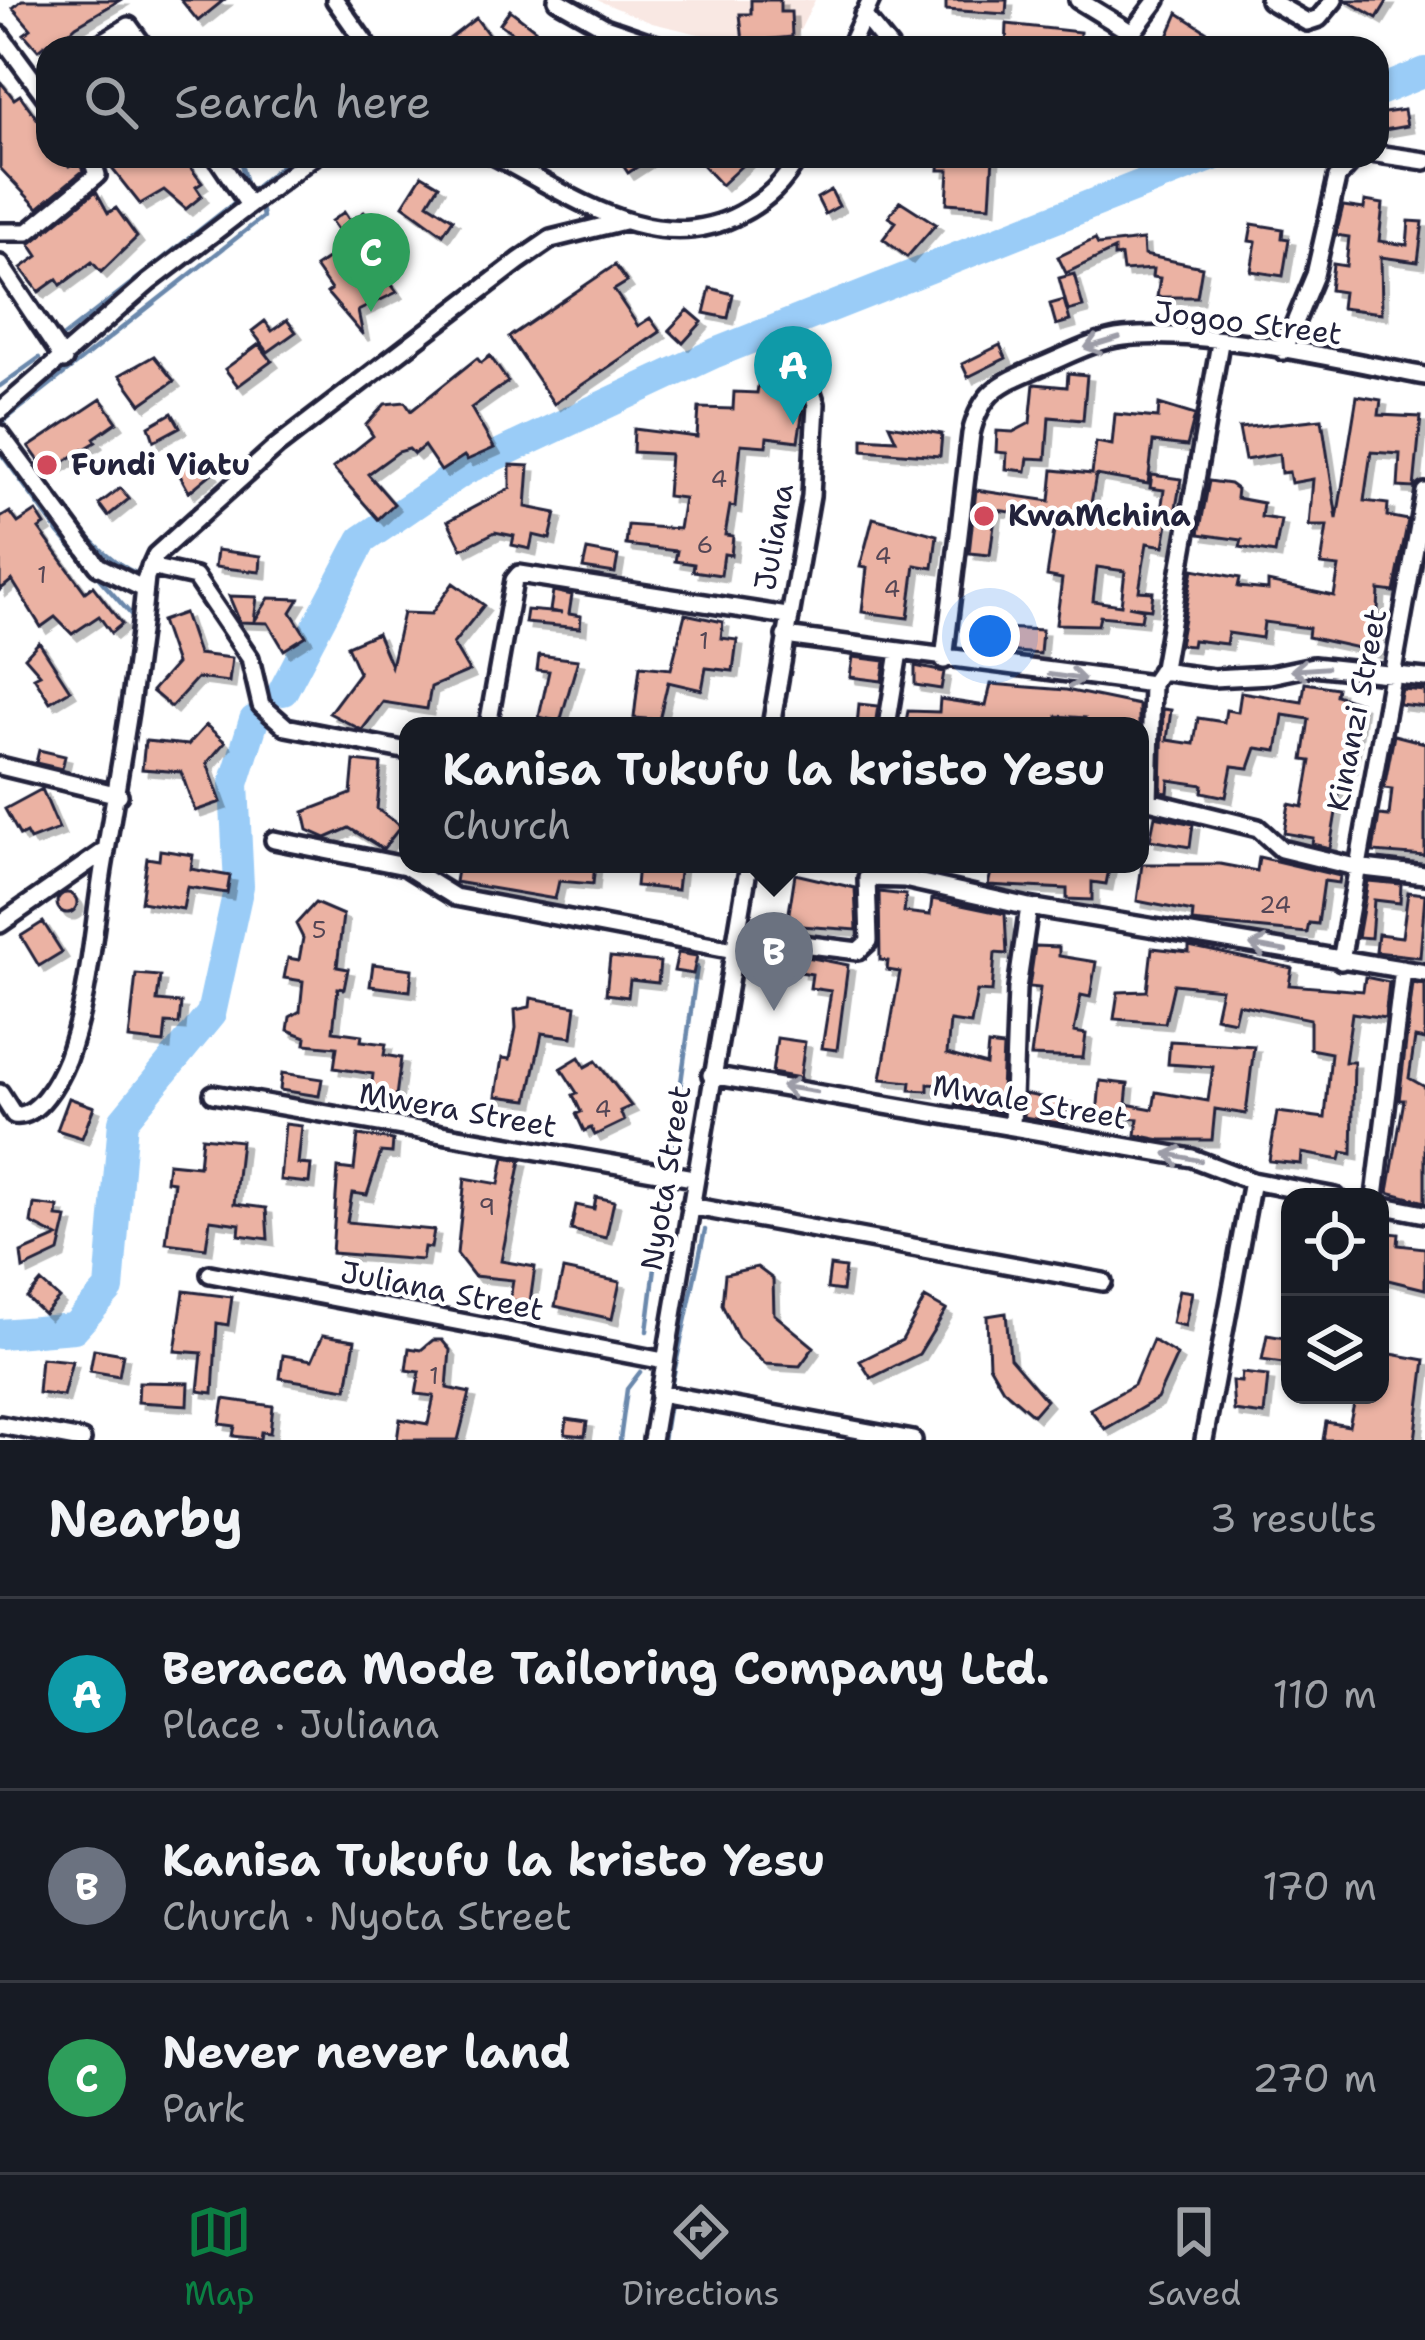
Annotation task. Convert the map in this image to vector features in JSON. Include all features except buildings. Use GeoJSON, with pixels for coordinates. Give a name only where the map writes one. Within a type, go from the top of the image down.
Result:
{"type":"FeatureCollection","features":[{"type":"Feature","properties":{"kind":"street"},"geometry":{"type":"LineString","coordinates":[[335,0],[360,36]]}},
{"type":"Feature","properties":{"kind":"street"},"geometry":{"type":"LineString","coordinates":[[557,0],[631,36]]}},
{"type":"Feature","properties":{"kind":"street"},"geometry":{"type":"LineString","coordinates":[[1078,0],[1132,33],[1157,0]]}},
{"type":"Feature","properties":{"kind":"street"},"geometry":{"type":"LineString","coordinates":[[1270,0],[1306,22],[1319,18],[1334,0]]}},
{"type":"Feature","properties":{"kind":"street"},"geometry":{"type":"LineString","coordinates":[[854,36],[867,8]]}},
{"type":"Feature","properties":{"kind":"street"},"geometry":{"type":"LineString","coordinates":[[867,8],[883,36]]}},
{"type":"Feature","properties":{"kind":"street"},"geometry":{"type":"LineString","coordinates":[[113,36],[129,26],[136,36]]}},
{"type":"Feature","properties":{"kind":"street"},"geometry":{"type":"LineString","coordinates":[[0,35],[36,78]]}},
{"type":"Feature","properties":{"kind":"street"},"geometry":{"type":"LineString","coordinates":[[1389,156],[1425,161]]}},
{"type":"Feature","properties":{"kind":"street"},"geometry":{"type":"LineString","coordinates":[[0,232],[28,232],[97,175],[95,168]]}},
{"type":"Feature","properties":{"kind":"street"},"geometry":{"type":"LineString","coordinates":[[224,168],[249,205]]}},
{"type":"Feature","properties":{"kind":"street"},"geometry":{"type":"LineString","coordinates":[[0,411],[149,282],[298,168]]}},
{"type":"Feature","properties":{"kind":"street"},"geometry":{"type":"LineString","coordinates":[[519,168],[624,221],[658,232],[721,224],[786,181],[793,168]]}},
{"type":"Feature","properties":{"kind":"street"},"geometry":{"type":"LineString","coordinates":[[1283,351],[1315,275],[1337,178],[1346,168]]}},
{"type":"Feature","properties":{"kind":"street"},"geometry":{"type":"LineString","coordinates":[[0,1094],[14,1115],[23,1117],[36,1110],[65,1064],[82,1007],[119,795],[145,589],[150,567],[165,543],[276,448],[519,261],[551,239],[624,221]]}},
{"type":"Feature","properties":{"kind":"street"},"geometry":{"type":"LineString","coordinates":[[0,263],[64,360]]}},
{"type":"Feature","properties":{"kind":"street","name":"Jogoo Street"},"geometry":{"type":"LineString","coordinates":[[944,660],[971,434],[980,402],[994,386],[1100,342],[1144,336],[1283,351],[1425,376]]}},
{"type":"Feature","properties":{"kind":"street"},"geometry":{"type":"LineString","coordinates":[[1220,344],[1156,678],[1149,801],[1258,828],[1281,849],[1355,867],[1425,874]]}},
{"type":"Feature","properties":{"kind":"street","name":"Juliana"},"geometry":{"type":"LineString","coordinates":[[772,717],[811,496],[816,404],[800,359]]}},
{"type":"Feature","properties":{"kind":"street"},"geometry":{"type":"LineString","coordinates":[[0,434],[98,566],[145,589]]}},
{"type":"Feature","properties":{"kind":"street","name":"Kinanzi Street"},"geometry":{"type":"LineString","coordinates":[[1341,961],[1425,492]]}},
{"type":"Feature","properties":{"kind":"street"},"geometry":{"type":"LineString","coordinates":[[150,567],[195,578],[250,658],[261,705],[286,727],[399,750]]}},
{"type":"Feature","properties":{"kind":"street"},"geometry":{"type":"LineString","coordinates":[[490,717],[514,580],[519,574],[787,616]]}},
{"type":"Feature","properties":{"kind":"street"},"geometry":{"type":"LineString","coordinates":[[785,636],[944,660],[1156,678],[1213,678],[1313,666],[1425,678]]}},
{"type":"Feature","properties":{"kind":"street"},"geometry":{"type":"LineString","coordinates":[[888,717],[898,652]]}},
{"type":"Feature","properties":{"kind":"street"},"geometry":{"type":"LineString","coordinates":[[0,766],[119,795]]}},
{"type":"Feature","properties":{"kind":"street"},"geometry":{"type":"LineString","coordinates":[[274,840],[399,865]]}},
{"type":"Feature","properties":{"kind":"street"},"geometry":{"type":"LineString","coordinates":[[0,924],[106,850]]}},
{"type":"Feature","properties":{"kind":"street"},"geometry":{"type":"LineString","coordinates":[[416,873],[455,897],[858,951],[869,941],[868,873]]}},
{"type":"Feature","properties":{"kind":"street"},"geometry":{"type":"LineString","coordinates":[[737,937],[748,873]]}},
{"type":"Feature","properties":{"kind":"street"},"geometry":{"type":"LineString","coordinates":[[877,873],[1029,907],[1425,973]]}},
{"type":"Feature","properties":{"kind":"street"},"geometry":{"type":"LineString","coordinates":[[1012,1125],[1017,989],[1029,907]]}},
{"type":"Feature","properties":{"kind":"street","name":"Nyota Street"},"geometry":{"type":"LineString","coordinates":[[652,1440],[710,1075],[737,937]]}},
{"type":"Feature","properties":{"kind":"street"},"geometry":{"type":"LineString","coordinates":[[1376,1188],[1403,969]]}},
{"type":"Feature","properties":{"kind":"street","name":"Mwale Street"},"geometry":{"type":"LineString","coordinates":[[710,1075],[1192,1158],[1252,1181],[1289,1188]]}},
{"type":"Feature","properties":{"kind":"street","name":"Mwera Street"},"geometry":{"type":"LineString","coordinates":[[213,1094],[693,1178]]}},
{"type":"Feature","properties":{"kind":"street"},"geometry":{"type":"LineString","coordinates":[[1204,1440],[1252,1181]]}},
{"type":"Feature","properties":{"kind":"street"},"geometry":{"type":"LineString","coordinates":[[690,1206],[1103,1282]]}},
{"type":"Feature","properties":{"kind":"street"},"geometry":{"type":"LineString","coordinates":[[1389,1207],[1425,1214]]}},
{"type":"Feature","properties":{"kind":"street","name":"Juliana Street"},"geometry":{"type":"LineString","coordinates":[[210,1274],[664,1361]]}},
{"type":"Feature","properties":{"kind":"street"},"geometry":{"type":"LineString","coordinates":[[659,1393],[913,1440]]}},
{"type":"Feature","properties":{"kind":"street"},"geometry":{"type":"LineString","coordinates":[[0,1425],[82,1440]]}},
{"type":"Feature","properties":{"kind":"shaded area"},"geometry":{"type":"Polygon","coordinates":[[[597,0],[815,0],[797,36],[707,36],[652,23],[597,0]]]}},
{"type":"Feature","properties":{"kind":"waterway"},"geometry":{"type":"LineString","coordinates":[[1389,87],[1425,72]]}},
{"type":"Feature","properties":{"kind":"waterway"},"geometry":{"type":"LineString","coordinates":[[242,168],[248,191]]}},
{"type":"Feature","properties":{"kind":"waterway"},"geometry":{"type":"LineString","coordinates":[[246,195],[279,168]]}},
{"type":"Feature","properties":{"kind":"waterway"},"geometry":{"type":"LineString","coordinates":[[283,691],[362,540],[463,471],[715,353],[1183,168]]}},
{"type":"Feature","properties":{"kind":"waterway"},"geometry":{"type":"LineString","coordinates":[[60,339],[234,203]]}},
{"type":"Feature","properties":{"kind":"waterway"},"geometry":{"type":"LineString","coordinates":[[0,424],[263,217],[260,203]]}},
{"type":"Feature","properties":{"kind":"waterway"},"geometry":{"type":"LineString","coordinates":[[0,386],[39,358]]}},
{"type":"Feature","properties":{"kind":"waterway"},"geometry":{"type":"LineString","coordinates":[[0,452],[59,533],[135,619]]}},
{"type":"Feature","properties":{"kind":"waterway"},"geometry":{"type":"LineString","coordinates":[[29,460],[92,540],[140,575]]}},
{"type":"Feature","properties":{"kind":"waterway"},"geometry":{"type":"LineString","coordinates":[[0,1334],[74,1328],[109,1289],[123,1121],[211,1014],[239,886],[234,784],[254,720]]}},
{"type":"Feature","properties":{"kind":"waterway"},"geometry":{"type":"LineString","coordinates":[[670,1162],[697,967]]}},
{"type":"Feature","properties":{"kind":"waterway"},"geometry":{"type":"LineString","coordinates":[[647,1331],[665,1188]]}},
{"type":"Feature","properties":{"kind":"waterway"},"geometry":{"type":"LineString","coordinates":[[672,1382],[705,1230]]}},
{"type":"Feature","properties":{"kind":"waterway"},"geometry":{"type":"LineString","coordinates":[[620,1440],[627,1389],[640,1372]]}},
{"type":"Feature","properties":{"kind":"waterway"},"geometry":{"type":"LineString","coordinates":[[663,1440],[669,1403]]}},
{"type":"Feature","properties":{"kind":"place","name":"Never never land"},"geometry":{"type":"Point","coordinates":[371,312]}},
{"type":"Feature","properties":{"kind":"place","name":"Beracca Mode Tailoring Company Ltd."},"geometry":{"type":"Point","coordinates":[793,425]}},
{"type":"Feature","properties":{"kind":"place","name":"Fundi Viatu"},"geometry":{"type":"Point","coordinates":[47,465]}},
{"type":"Feature","properties":{"kind":"place","name":"KwaMchina"},"geometry":{"type":"Point","coordinates":[984,516]}},
{"type":"Feature","properties":{"kind":"place","name":"Kanisa Tukufu la kristo Yesu"},"geometry":{"type":"Point","coordinates":[774,1011]}}]}
